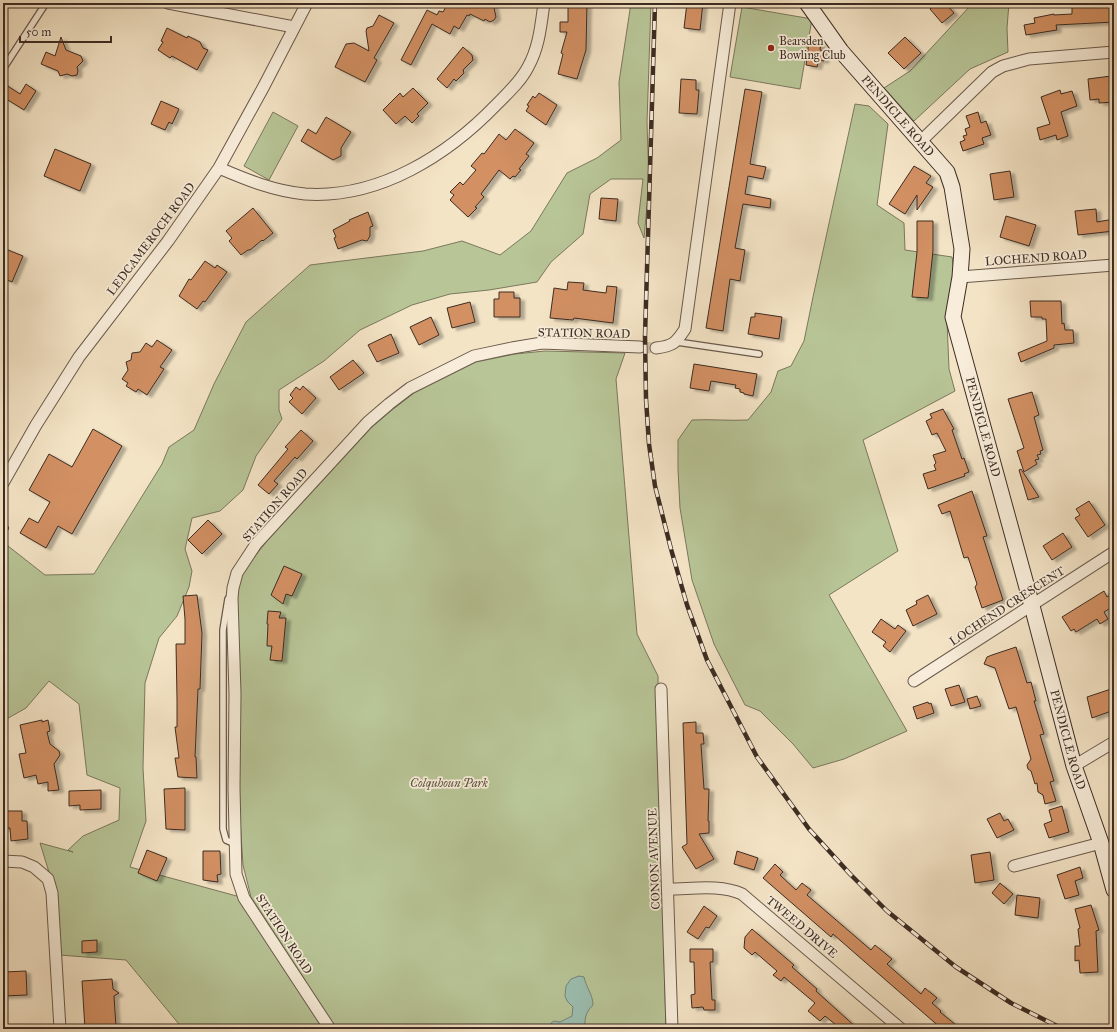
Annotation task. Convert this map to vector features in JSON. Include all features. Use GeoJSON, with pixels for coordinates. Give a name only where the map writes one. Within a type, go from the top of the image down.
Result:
{"type":"FeatureCollection","features":[{"type":"Feature","properties":{"kind":"street"},"geometry":{"type":"LineString","coordinates":[[168,3],[294,27]]}},
{"type":"Feature","properties":{"kind":"street","name":"LEDCAMEROCH ROAD"},"geometry":{"type":"LineString","coordinates":[[3,483],[36,425],[79,358],[168,242],[219,168],[307,3]]}},
{"type":"Feature","properties":{"kind":"street"},"geometry":{"type":"LineString","coordinates":[[219,168],[270,188],[288,192],[326,194],[354,190],[380,182],[402,174],[430,160],[458,140],[486,116],[516,85],[528,68],[534,55],[544,3]]}},
{"type":"Feature","properties":{"kind":"street"},"geometry":{"type":"LineString","coordinates":[[656,348],[667,347],[677,342],[685,328],[730,3]]}},
{"type":"Feature","properties":{"kind":"street","name":"PENDICLE ROAD"},"geometry":{"type":"LineString","coordinates":[[807,3],[841,51],[947,172],[952,187],[962,249],[960,277],[953,317],[1074,766],[1101,843],[1114,890]]}},
{"type":"Feature","properties":{"kind":"street"},"geometry":{"type":"LineString","coordinates":[[920,142],[992,72],[1003,66],[1029,59],[1114,52]]}},
{"type":"Feature","properties":{"kind":"street","name":"LOCHEND ROAD"},"geometry":{"type":"LineString","coordinates":[[960,277],[1114,265]]}},
{"type":"Feature","properties":{"kind":"street","name":"STATION ROAD"},"geometry":{"type":"LineString","coordinates":[[330,1029],[244,898],[236,874],[234,788],[235,694],[232,598],[237,573],[256,544],[368,422],[410,388],[474,356],[512,348],[542,343],[640,347]]}},
{"type":"Feature","properties":{"kind":"street","name":"LOCHEND CRESCENT"},"geometry":{"type":"LineString","coordinates":[[914,681],[1114,552]]}},
{"type":"Feature","properties":{"kind":"street","name":"CONON AVENUE"},"geometry":{"type":"LineString","coordinates":[[661,689],[672,1029]]}},
{"type":"Feature","properties":{"kind":"street"},"geometry":{"type":"LineString","coordinates":[[1074,766],[1114,742]]}},
{"type":"Feature","properties":{"kind":"street"},"geometry":{"type":"LineString","coordinates":[[1014,866],[1101,843]]}},
{"type":"Feature","properties":{"kind":"street"},"geometry":{"type":"LineString","coordinates":[[3,861],[22,862],[34,867],[48,879],[52,893],[60,1029]]}},
{"type":"Feature","properties":{"kind":"street","name":"TWEED DRIVE"},"geometry":{"type":"LineString","coordinates":[[668,889],[720,888],[730,889],[742,894],[901,1029]]}},
{"type":"Feature","properties":{"kind":"lane"},"geometry":{"type":"LineString","coordinates":[[3,70],[46,3]]}},
{"type":"Feature","properties":{"kind":"lane"},"geometry":{"type":"LineString","coordinates":[[677,342],[759,354]]}},
{"type":"Feature","properties":{"kind":"green space","name":"Colquhoun Park"},"geometry":{"type":"Polygon","coordinates":[[[631,3],[651,3],[647,122],[649,185],[644,238],[638,223],[643,179],[611,179],[590,194],[583,234],[551,262],[537,282],[489,290],[450,294],[412,305],[360,330],[324,361],[279,390],[279,410],[282,419],[256,456],[243,490],[220,511],[192,518],[185,549],[192,571],[189,587],[177,616],[159,638],[145,683],[143,768],[146,821],[130,867],[244,898],[305,980],[251,897],[243,865],[238,788],[236,591],[240,577],[267,541],[371,428],[414,393],[476,362],[515,354],[545,351],[625,353],[616,379],[637,634],[658,676],[666,1029],[183,1029],[126,960],[59,955],[52,882],[40,843],[73,852],[68,850],[83,836],[119,820],[120,788],[87,775],[79,704],[49,681],[26,708],[3,721],[3,557],[8,546],[45,575],[94,574],[162,464],[169,447],[194,430],[214,384],[246,322],[310,265],[423,251],[462,241],[500,255],[531,231],[567,173],[597,158],[621,140],[619,82],[631,3]]]}},
{"type":"Feature","properties":{"kind":"green space"},"geometry":{"type":"Polygon","coordinates":[[[970,3],[1009,3],[1007,28],[1008,52],[970,69],[914,121],[884,88],[910,71],[970,6],[970,3]]]}},
{"type":"Feature","properties":{"kind":"green space","name":"Bearsden Bowling Club"},"geometry":{"type":"Polygon","coordinates":[[[742,7],[812,19],[800,89],[730,77],[742,7]]]}},
{"type":"Feature","properties":{"kind":"green space"},"geometry":{"type":"Polygon","coordinates":[[[855,104],[869,106],[888,124],[877,205],[904,223],[905,250],[952,257],[955,277],[947,321],[949,369],[955,391],[863,440],[898,551],[829,595],[907,731],[844,759],[813,768],[793,744],[760,711],[745,705],[714,644],[692,580],[680,508],[678,440],[692,420],[748,420],[771,392],[778,371],[791,366],[804,341],[855,104]]]}},
{"type":"Feature","properties":{"kind":"green space"},"geometry":{"type":"Polygon","coordinates":[[[273,112],[298,126],[269,180],[244,166],[273,112]]]}},
{"type":"Feature","properties":{"kind":"shaded area"},"geometry":{"type":"Polygon","coordinates":[[[579,976],[584,977],[593,1001],[593,1005],[586,1016],[584,1029],[547,1029],[554,1021],[560,1022],[572,1016],[573,1007],[567,1001],[565,996],[566,986],[571,979],[579,976]]]}},
{"type":"Feature","properties":{"kind":"building"},"geometry":{"type":"Polygon","coordinates":[[[448,3],[493,3],[496,17],[490,22],[485,19],[484,21],[470,14],[469,16],[467,15],[459,29],[454,26],[450,34],[432,24],[411,65],[401,60],[427,10],[437,15],[439,11],[443,12],[448,3]]]}},
{"type":"Feature","properties":{"kind":"building"},"geometry":{"type":"Polygon","coordinates":[[[568,3],[587,3],[586,50],[577,79],[558,74],[563,54],[561,53],[567,32],[560,32],[560,22],[568,22],[568,3]]]}},
{"type":"Feature","properties":{"kind":"building"},"geometry":{"type":"Polygon","coordinates":[[[687,3],[703,3],[700,30],[684,28],[687,3]]]}},
{"type":"Feature","properties":{"kind":"building"},"geometry":{"type":"Polygon","coordinates":[[[937,3],[945,3],[954,13],[942,23],[930,9],[937,3]]]}},
{"type":"Feature","properties":{"kind":"building"},"geometry":{"type":"Polygon","coordinates":[[[1114,3],[1114,22],[1056,25],[1057,30],[1026,35],[1024,25],[1035,23],[1034,18],[1054,14],[1072,14],[1072,6],[1114,3]]]}},
{"type":"Feature","properties":{"kind":"building"},"geometry":{"type":"Polygon","coordinates":[[[379,15],[394,23],[374,58],[377,60],[365,82],[335,67],[346,44],[354,43],[369,51],[366,31],[367,28],[373,26],[379,15]]]}},
{"type":"Feature","properties":{"kind":"building"},"geometry":{"type":"Polygon","coordinates":[[[167,28],[187,38],[188,36],[200,42],[203,48],[208,50],[197,70],[172,56],[170,58],[158,50],[163,42],[161,41],[167,28]]]}},
{"type":"Feature","properties":{"kind":"building"},"geometry":{"type":"Polygon","coordinates":[[[61,37],[66,50],[81,56],[83,61],[77,67],[77,75],[72,76],[67,74],[60,76],[58,71],[41,64],[46,52],[55,56],[61,37]]]}},
{"type":"Feature","properties":{"kind":"building"},"geometry":{"type":"Polygon","coordinates":[[[905,37],[921,53],[904,69],[888,53],[905,37]]]}},
{"type":"Feature","properties":{"kind":"building"},"geometry":{"type":"Polygon","coordinates":[[[809,41],[821,43],[820,50],[826,51],[824,61],[819,60],[817,67],[806,65],[809,41]]]}},
{"type":"Feature","properties":{"kind":"building"},"geometry":{"type":"Polygon","coordinates":[[[463,47],[472,55],[473,60],[463,70],[464,73],[456,81],[454,79],[447,88],[437,79],[463,47]]]}},
{"type":"Feature","properties":{"kind":"building"},"geometry":{"type":"Polygon","coordinates":[[[1111,76],[1114,102],[1099,103],[1099,99],[1090,100],[1088,79],[1111,76]]]}},
{"type":"Feature","properties":{"kind":"building"},"geometry":{"type":"Polygon","coordinates":[[[681,79],[696,80],[696,90],[699,90],[697,114],[679,113],[681,79]]]}},
{"type":"Feature","properties":{"kind":"building"},"geometry":{"type":"Polygon","coordinates":[[[3,83],[20,94],[26,84],[36,91],[24,110],[3,97],[3,83]]]}},
{"type":"Feature","properties":{"kind":"building"},"geometry":{"type":"Polygon","coordinates":[[[413,88],[428,103],[417,114],[419,116],[412,123],[405,116],[396,124],[383,110],[400,93],[403,97],[413,88]]]}},
{"type":"Feature","properties":{"kind":"building"},"geometry":{"type":"Polygon","coordinates":[[[745,89],[762,92],[750,164],[766,167],[763,179],[748,176],[745,194],[771,199],[770,208],[743,204],[735,248],[745,250],[740,281],[730,279],[723,331],[706,328],[745,89]]]}},
{"type":"Feature","properties":{"kind":"building"},"geometry":{"type":"Polygon","coordinates":[[[1060,90],[1061,94],[1072,91],[1077,106],[1061,112],[1068,136],[1057,140],[1056,135],[1040,140],[1037,128],[1050,124],[1041,97],[1060,90]]]}},
{"type":"Feature","properties":{"kind":"building"},"geometry":{"type":"Polygon","coordinates":[[[539,93],[557,105],[546,125],[526,111],[529,106],[527,105],[533,96],[535,98],[539,93]]]}},
{"type":"Feature","properties":{"kind":"building"},"geometry":{"type":"Polygon","coordinates":[[[161,101],[179,109],[172,124],[169,122],[165,130],[151,124],[161,101]]]}},
{"type":"Feature","properties":{"kind":"building"},"geometry":{"type":"Polygon","coordinates":[[[978,112],[981,123],[986,121],[991,135],[982,138],[984,144],[963,151],[960,142],[965,140],[963,136],[967,135],[965,129],[970,127],[966,116],[978,112]]]}},
{"type":"Feature","properties":{"kind":"building"},"geometry":{"type":"Polygon","coordinates":[[[326,117],[351,132],[341,148],[341,156],[333,160],[301,141],[308,129],[316,134],[326,117]]]}},
{"type":"Feature","properties":{"kind":"building"},"geometry":{"type":"Polygon","coordinates":[[[515,129],[534,143],[526,154],[529,156],[515,177],[513,176],[510,179],[499,170],[481,194],[484,197],[475,207],[477,208],[468,217],[450,200],[454,195],[450,192],[460,182],[463,185],[476,170],[471,166],[482,153],[484,154],[499,134],[506,140],[515,129]]]}},
{"type":"Feature","properties":{"kind":"building"},"geometry":{"type":"Polygon","coordinates":[[[55,149],[91,164],[80,191],[44,176],[55,149]]]}},
{"type":"Feature","properties":{"kind":"building"},"geometry":{"type":"Polygon","coordinates":[[[914,166],[931,176],[926,183],[933,187],[917,210],[917,195],[905,214],[889,204],[914,166]]]}},
{"type":"Feature","properties":{"kind":"building"},"geometry":{"type":"Polygon","coordinates":[[[1010,171],[1014,197],[994,200],[990,174],[1010,171]]]}},
{"type":"Feature","properties":{"kind":"building"},"geometry":{"type":"Polygon","coordinates":[[[601,198],[618,199],[616,221],[599,219],[601,198]]]}},
{"type":"Feature","properties":{"kind":"building"},"geometry":{"type":"Polygon","coordinates":[[[253,208],[273,233],[241,255],[229,241],[232,238],[226,231],[253,208]]]}},
{"type":"Feature","properties":{"kind":"building"},"geometry":{"type":"Polygon","coordinates":[[[1096,209],[1097,222],[1114,219],[1114,231],[1078,235],[1075,211],[1096,209]]]}},
{"type":"Feature","properties":{"kind":"building"},"geometry":{"type":"Polygon","coordinates":[[[368,212],[373,226],[370,227],[370,236],[367,241],[362,240],[338,249],[333,230],[350,221],[349,220],[368,212]]]}},
{"type":"Feature","properties":{"kind":"building"},"geometry":{"type":"Polygon","coordinates":[[[1006,216],[1036,225],[1029,246],[1000,237],[1006,216]]]}},
{"type":"Feature","properties":{"kind":"building"},"geometry":{"type":"Polygon","coordinates":[[[917,221],[933,221],[933,251],[928,298],[912,297],[917,252],[917,221]]]}},
{"type":"Feature","properties":{"kind":"building"},"geometry":{"type":"Polygon","coordinates":[[[3,248],[23,256],[12,282],[3,278],[3,248]]]}},
{"type":"Feature","properties":{"kind":"building"},"geometry":{"type":"Polygon","coordinates":[[[205,261],[215,268],[217,265],[227,272],[205,302],[203,301],[197,309],[179,296],[189,279],[191,280],[205,261]]]}},
{"type":"Feature","properties":{"kind":"building"},"geometry":{"type":"Polygon","coordinates":[[[568,282],[584,283],[583,290],[606,293],[607,286],[617,287],[613,323],[574,318],[573,320],[550,318],[554,288],[567,290],[568,282]]]}},
{"type":"Feature","properties":{"kind":"building"},"geometry":{"type":"Polygon","coordinates":[[[499,292],[514,292],[514,298],[520,298],[520,317],[494,317],[494,299],[499,299],[499,292]]]}},
{"type":"Feature","properties":{"kind":"building"},"geometry":{"type":"Polygon","coordinates":[[[1030,301],[1061,301],[1062,324],[1064,323],[1065,330],[1073,330],[1074,343],[1054,345],[1054,348],[1021,362],[1018,353],[1047,341],[1046,319],[1042,319],[1042,317],[1031,317],[1030,301]]]}},
{"type":"Feature","properties":{"kind":"building"},"geometry":{"type":"Polygon","coordinates":[[[470,302],[475,322],[452,328],[447,308],[470,302]]]}},
{"type":"Feature","properties":{"kind":"building"},"geometry":{"type":"Polygon","coordinates":[[[755,313],[782,317],[779,339],[748,334],[751,317],[755,317],[755,313]]]}},
{"type":"Feature","properties":{"kind":"building"},"geometry":{"type":"Polygon","coordinates":[[[431,317],[439,335],[419,345],[410,327],[431,317]]]}},
{"type":"Feature","properties":{"kind":"building"},"geometry":{"type":"Polygon","coordinates":[[[391,334],[399,353],[377,362],[368,345],[391,334]]]}},
{"type":"Feature","properties":{"kind":"building"},"geometry":{"type":"Polygon","coordinates":[[[157,340],[172,350],[160,367],[164,369],[147,395],[138,389],[136,392],[126,386],[128,383],[122,379],[128,370],[126,362],[131,360],[132,353],[140,352],[146,343],[152,347],[157,340]]]}},
{"type":"Feature","properties":{"kind":"building"},"geometry":{"type":"Polygon","coordinates":[[[353,360],[364,373],[339,390],[330,377],[353,360]]]}},
{"type":"Feature","properties":{"kind":"building"},"geometry":{"type":"Polygon","coordinates":[[[694,364],[757,374],[753,396],[740,392],[740,389],[735,388],[736,385],[711,381],[709,391],[690,388],[694,364]]]}},
{"type":"Feature","properties":{"kind":"building"},"geometry":{"type":"Polygon","coordinates":[[[303,386],[316,398],[302,414],[289,402],[293,398],[290,395],[296,387],[300,390],[303,386]]]}},
{"type":"Feature","properties":{"kind":"building"},"geometry":{"type":"Polygon","coordinates":[[[1032,392],[1039,415],[1034,417],[1043,450],[1040,451],[1041,454],[1037,455],[1039,459],[1035,460],[1037,464],[1024,472],[1017,451],[1024,448],[1008,399],[1032,392]]]}},
{"type":"Feature","properties":{"kind":"building"},"geometry":{"type":"Polygon","coordinates":[[[943,409],[954,429],[952,430],[962,459],[964,458],[969,472],[964,474],[965,476],[928,489],[923,474],[936,470],[934,465],[936,463],[933,455],[946,451],[937,433],[932,435],[926,421],[932,418],[930,414],[943,409]]]}},
{"type":"Feature","properties":{"kind":"building"},"geometry":{"type":"Polygon","coordinates":[[[93,429],[122,446],[72,534],[58,526],[46,548],[20,533],[29,518],[38,523],[50,502],[29,490],[49,454],[72,467],[93,429]]]}},
{"type":"Feature","properties":{"kind":"building"},"geometry":{"type":"Polygon","coordinates":[[[301,430],[313,441],[297,459],[295,457],[274,481],[278,484],[269,494],[258,485],[288,449],[285,447],[301,430]]]}},
{"type":"Feature","properties":{"kind":"building"},"geometry":{"type":"Polygon","coordinates":[[[1021,469],[1039,497],[1028,500],[1019,470],[1021,469]]]}},
{"type":"Feature","properties":{"kind":"building"},"geometry":{"type":"Polygon","coordinates":[[[972,491],[987,536],[983,537],[1003,600],[982,608],[975,587],[977,584],[968,557],[964,558],[950,511],[942,514],[938,505],[972,491]]]}},
{"type":"Feature","properties":{"kind":"building"},"geometry":{"type":"Polygon","coordinates":[[[1089,501],[1105,525],[1088,537],[1075,518],[1080,515],[1076,509],[1089,501]]]}},
{"type":"Feature","properties":{"kind":"building"},"geometry":{"type":"Polygon","coordinates":[[[208,520],[222,534],[202,554],[188,540],[208,520]]]}},
{"type":"Feature","properties":{"kind":"building"},"geometry":{"type":"Polygon","coordinates":[[[1063,533],[1072,547],[1052,560],[1043,546],[1063,533]]]}},
{"type":"Feature","properties":{"kind":"building"},"geometry":{"type":"Polygon","coordinates":[[[284,566],[302,574],[292,596],[286,594],[283,604],[271,595],[284,566]]]}},
{"type":"Feature","properties":{"kind":"building"},"geometry":{"type":"Polygon","coordinates":[[[1104,591],[1107,597],[1114,593],[1114,606],[1104,612],[1108,619],[1100,624],[1097,619],[1076,632],[1074,629],[1071,631],[1062,617],[1104,591]]]}},
{"type":"Feature","properties":{"kind":"building"},"geometry":{"type":"Polygon","coordinates":[[[197,595],[202,633],[195,757],[197,778],[178,777],[175,758],[179,758],[175,727],[177,727],[176,644],[185,644],[183,596],[197,595]]]}},
{"type":"Feature","properties":{"kind":"building"},"geometry":{"type":"Polygon","coordinates":[[[928,595],[937,614],[913,626],[906,610],[917,604],[916,601],[928,595]]]}},
{"type":"Feature","properties":{"kind":"building"},"geometry":{"type":"Polygon","coordinates":[[[268,611],[281,612],[279,618],[286,618],[282,661],[270,660],[272,646],[267,646],[268,611]]]}},
{"type":"Feature","properties":{"kind":"building"},"geometry":{"type":"Polygon","coordinates":[[[881,619],[895,629],[898,625],[906,631],[890,652],[883,646],[886,642],[872,632],[881,619]]]}},
{"type":"Feature","properties":{"kind":"building"},"geometry":{"type":"Polygon","coordinates":[[[1016,647],[1027,683],[1031,682],[1036,701],[1034,701],[1044,734],[1040,735],[1054,781],[1050,782],[1056,801],[1045,804],[1043,795],[1038,792],[1037,783],[1035,784],[1031,771],[1028,769],[1027,765],[1031,759],[1016,707],[1009,709],[995,668],[984,664],[987,657],[1016,647]]]}},
{"type":"Feature","properties":{"kind":"building"},"geometry":{"type":"Polygon","coordinates":[[[959,685],[965,702],[951,706],[945,689],[959,685]]]}},
{"type":"Feature","properties":{"kind":"building"},"geometry":{"type":"Polygon","coordinates":[[[1114,688],[1114,710],[1092,718],[1087,697],[1114,688]]]}},
{"type":"Feature","properties":{"kind":"building"},"geometry":{"type":"Polygon","coordinates":[[[977,696],[981,706],[970,709],[967,699],[977,696]]]}},
{"type":"Feature","properties":{"kind":"building"},"geometry":{"type":"Polygon","coordinates":[[[928,702],[929,704],[931,703],[934,713],[917,719],[913,707],[928,702]]]}},
{"type":"Feature","properties":{"kind":"building"},"geometry":{"type":"Polygon","coordinates":[[[42,720],[42,722],[48,720],[50,731],[47,732],[50,744],[59,751],[60,755],[54,764],[59,790],[48,791],[48,782],[38,784],[36,775],[24,778],[19,754],[26,753],[20,725],[42,720]]]}},
{"type":"Feature","properties":{"kind":"building"},"geometry":{"type":"Polygon","coordinates":[[[696,722],[696,733],[703,733],[704,744],[701,744],[704,789],[709,789],[709,833],[699,834],[714,859],[696,869],[682,847],[687,844],[683,723],[696,722]]]}},
{"type":"Feature","properties":{"kind":"building"},"geometry":{"type":"Polygon","coordinates":[[[185,788],[185,830],[166,829],[164,789],[185,788]]]}},
{"type":"Feature","properties":{"kind":"building"},"geometry":{"type":"Polygon","coordinates":[[[101,790],[101,809],[80,810],[80,805],[69,806],[69,791],[101,790]]]}},
{"type":"Feature","properties":{"kind":"building"},"geometry":{"type":"Polygon","coordinates":[[[1062,806],[1069,832],[1049,838],[1044,824],[1052,821],[1049,810],[1062,806]]]}},
{"type":"Feature","properties":{"kind":"building"},"geometry":{"type":"Polygon","coordinates":[[[3,811],[22,811],[22,821],[27,821],[28,839],[11,841],[10,828],[3,828],[3,811]]]}},
{"type":"Feature","properties":{"kind":"building"},"geometry":{"type":"Polygon","coordinates":[[[1000,813],[1004,821],[1008,819],[1014,830],[997,838],[987,819],[1000,813]]]}},
{"type":"Feature","properties":{"kind":"building"},"geometry":{"type":"Polygon","coordinates":[[[147,850],[167,858],[157,881],[138,873],[147,850]]]}},
{"type":"Feature","properties":{"kind":"building"},"geometry":{"type":"Polygon","coordinates":[[[203,851],[220,851],[221,874],[217,875],[218,882],[203,880],[203,851]]]}},
{"type":"Feature","properties":{"kind":"building"},"geometry":{"type":"Polygon","coordinates":[[[737,851],[758,858],[754,870],[734,864],[737,851]]]}},
{"type":"Feature","properties":{"kind":"building"},"geometry":{"type":"Polygon","coordinates":[[[990,852],[994,880],[975,883],[971,855],[990,852]]]}},
{"type":"Feature","properties":{"kind":"building"},"geometry":{"type":"Polygon","coordinates":[[[775,864],[783,872],[780,875],[796,890],[802,883],[811,890],[807,895],[871,950],[875,945],[892,959],[887,964],[921,994],[925,988],[937,998],[932,1003],[941,1011],[940,1012],[961,1029],[942,1029],[833,934],[831,937],[763,878],[775,864]]]}},
{"type":"Feature","properties":{"kind":"building"},"geometry":{"type":"Polygon","coordinates":[[[1080,867],[1083,878],[1075,881],[1079,895],[1065,899],[1057,875],[1080,867]]]}},
{"type":"Feature","properties":{"kind":"building"},"geometry":{"type":"Polygon","coordinates":[[[1000,883],[1013,894],[1004,904],[992,893],[1000,883]]]}},
{"type":"Feature","properties":{"kind":"building"},"geometry":{"type":"Polygon","coordinates":[[[1017,895],[1040,898],[1038,918],[1015,915],[1017,895]]]}},
{"type":"Feature","properties":{"kind":"building"},"geometry":{"type":"Polygon","coordinates":[[[1091,905],[1099,930],[1096,931],[1098,972],[1080,973],[1079,960],[1075,961],[1075,946],[1080,946],[1078,929],[1080,928],[1075,909],[1091,905]]]}},
{"type":"Feature","properties":{"kind":"building"},"geometry":{"type":"Polygon","coordinates":[[[704,906],[717,916],[709,928],[706,927],[698,939],[687,932],[704,906]]]}},
{"type":"Feature","properties":{"kind":"building"},"geometry":{"type":"Polygon","coordinates":[[[752,929],[794,965],[792,967],[817,989],[816,991],[858,1029],[841,1029],[825,1016],[820,1021],[808,1011],[815,1003],[784,977],[781,981],[773,975],[777,971],[755,952],[752,955],[744,948],[745,937],[752,929]]]}},
{"type":"Feature","properties":{"kind":"building"},"geometry":{"type":"Polygon","coordinates":[[[97,940],[97,952],[82,953],[82,941],[97,940]]]}},
{"type":"Feature","properties":{"kind":"building"},"geometry":{"type":"Polygon","coordinates":[[[690,949],[713,949],[713,962],[710,962],[712,1000],[715,1000],[715,1010],[704,1010],[703,1007],[692,1008],[691,995],[695,994],[694,962],[690,962],[690,949]]]}},
{"type":"Feature","properties":{"kind":"building"},"geometry":{"type":"Polygon","coordinates":[[[26,971],[27,995],[3,996],[4,972],[26,971]]]}},
{"type":"Feature","properties":{"kind":"building"},"geometry":{"type":"Polygon","coordinates":[[[112,979],[113,989],[119,993],[114,996],[115,1029],[85,1029],[82,981],[112,979]]]}},
{"type":"Feature","properties":{"kind":"tunnel"},"geometry":{"type":"LineString","coordinates":[[640,347],[656,348]]}},
{"type":"Feature","properties":{"kind":"railway"},"geometry":{"type":"LineString","coordinates":[[655,3],[645,336],[646,399],[649,444],[655,486],[671,549],[687,605],[707,660],[757,757],[809,829],[850,874],[887,911],[956,967],[1011,1003],[1063,1029]]}},
{"type":"Feature","properties":{"kind":"place","name":"Bearsden Bowling Club"},"geometry":{"type":"Point","coordinates":[771,48]}}]}
